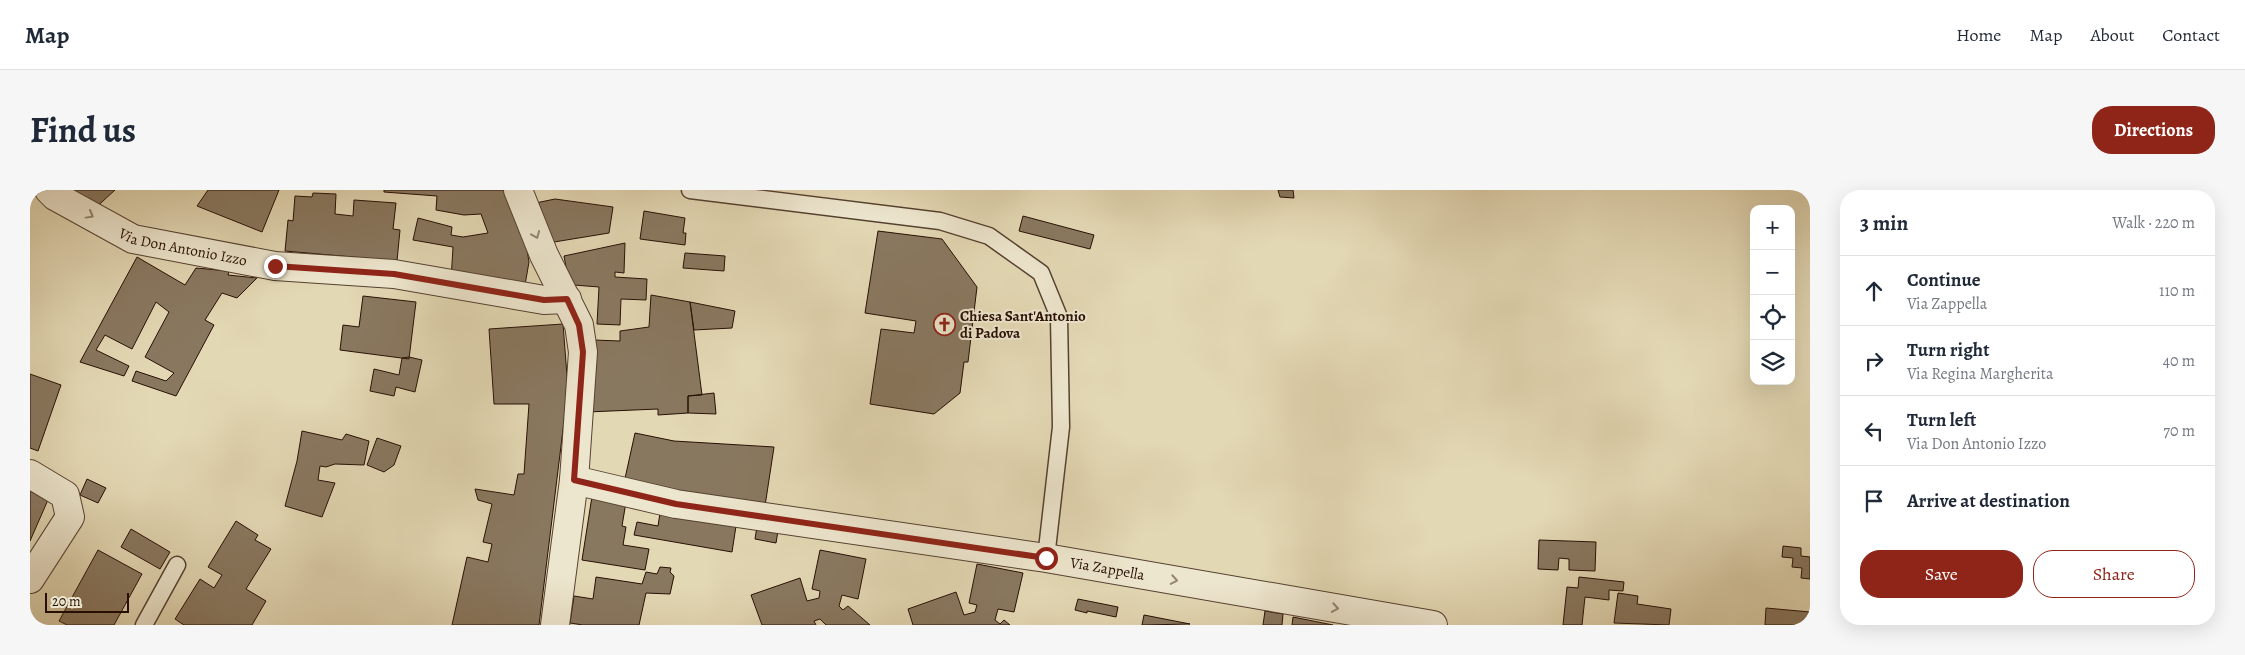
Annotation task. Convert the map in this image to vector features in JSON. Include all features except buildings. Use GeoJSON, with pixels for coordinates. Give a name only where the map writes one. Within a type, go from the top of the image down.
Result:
{"type":"FeatureCollection","features":[{"type":"Feature","properties":{"kind":"street","name":"Via Don Antonio Izzo"},"geometry":{"type":"LineString","coordinates":[[49,190],[55,196],[133,239],[275,266],[394,274],[544,300],[567,299]]}},
{"type":"Feature","properties":{"kind":"street"},"geometry":{"type":"LineString","coordinates":[[518,190],[544,255],[579,325],[583,352],[574,480],[555,625]]}},
{"type":"Feature","properties":{"kind":"street"},"geometry":{"type":"LineString","coordinates":[[30,474],[65,494],[70,517],[30,579]]}},
{"type":"Feature","properties":{"kind":"street","name":"Via Zappella"},"geometry":{"type":"LineString","coordinates":[[574,480],[676,504],[1046,558],[1432,625]]}},
{"type":"Feature","properties":{"kind":"lane"},"geometry":{"type":"LineString","coordinates":[[690,190],[940,220],[989,236],[1040,273],[1059,317],[1061,427],[1046,558]]}},
{"type":"Feature","properties":{"kind":"lane"},"geometry":{"type":"LineString","coordinates":[[144,625],[177,566]]}},
{"type":"Feature","properties":{"kind":"place","name":"Chiesa Sant'Antonio di Padova"},"geometry":{"type":"Point","coordinates":[944,325]}},
{"type":"Feature","properties":{"kind":"route"},"geometry":{"type":"LineString","coordinates":[[275,266],[394,274],[544,300],[567,299],[579,325],[583,352],[574,480],[676,504],[1046,558]]}}]}
